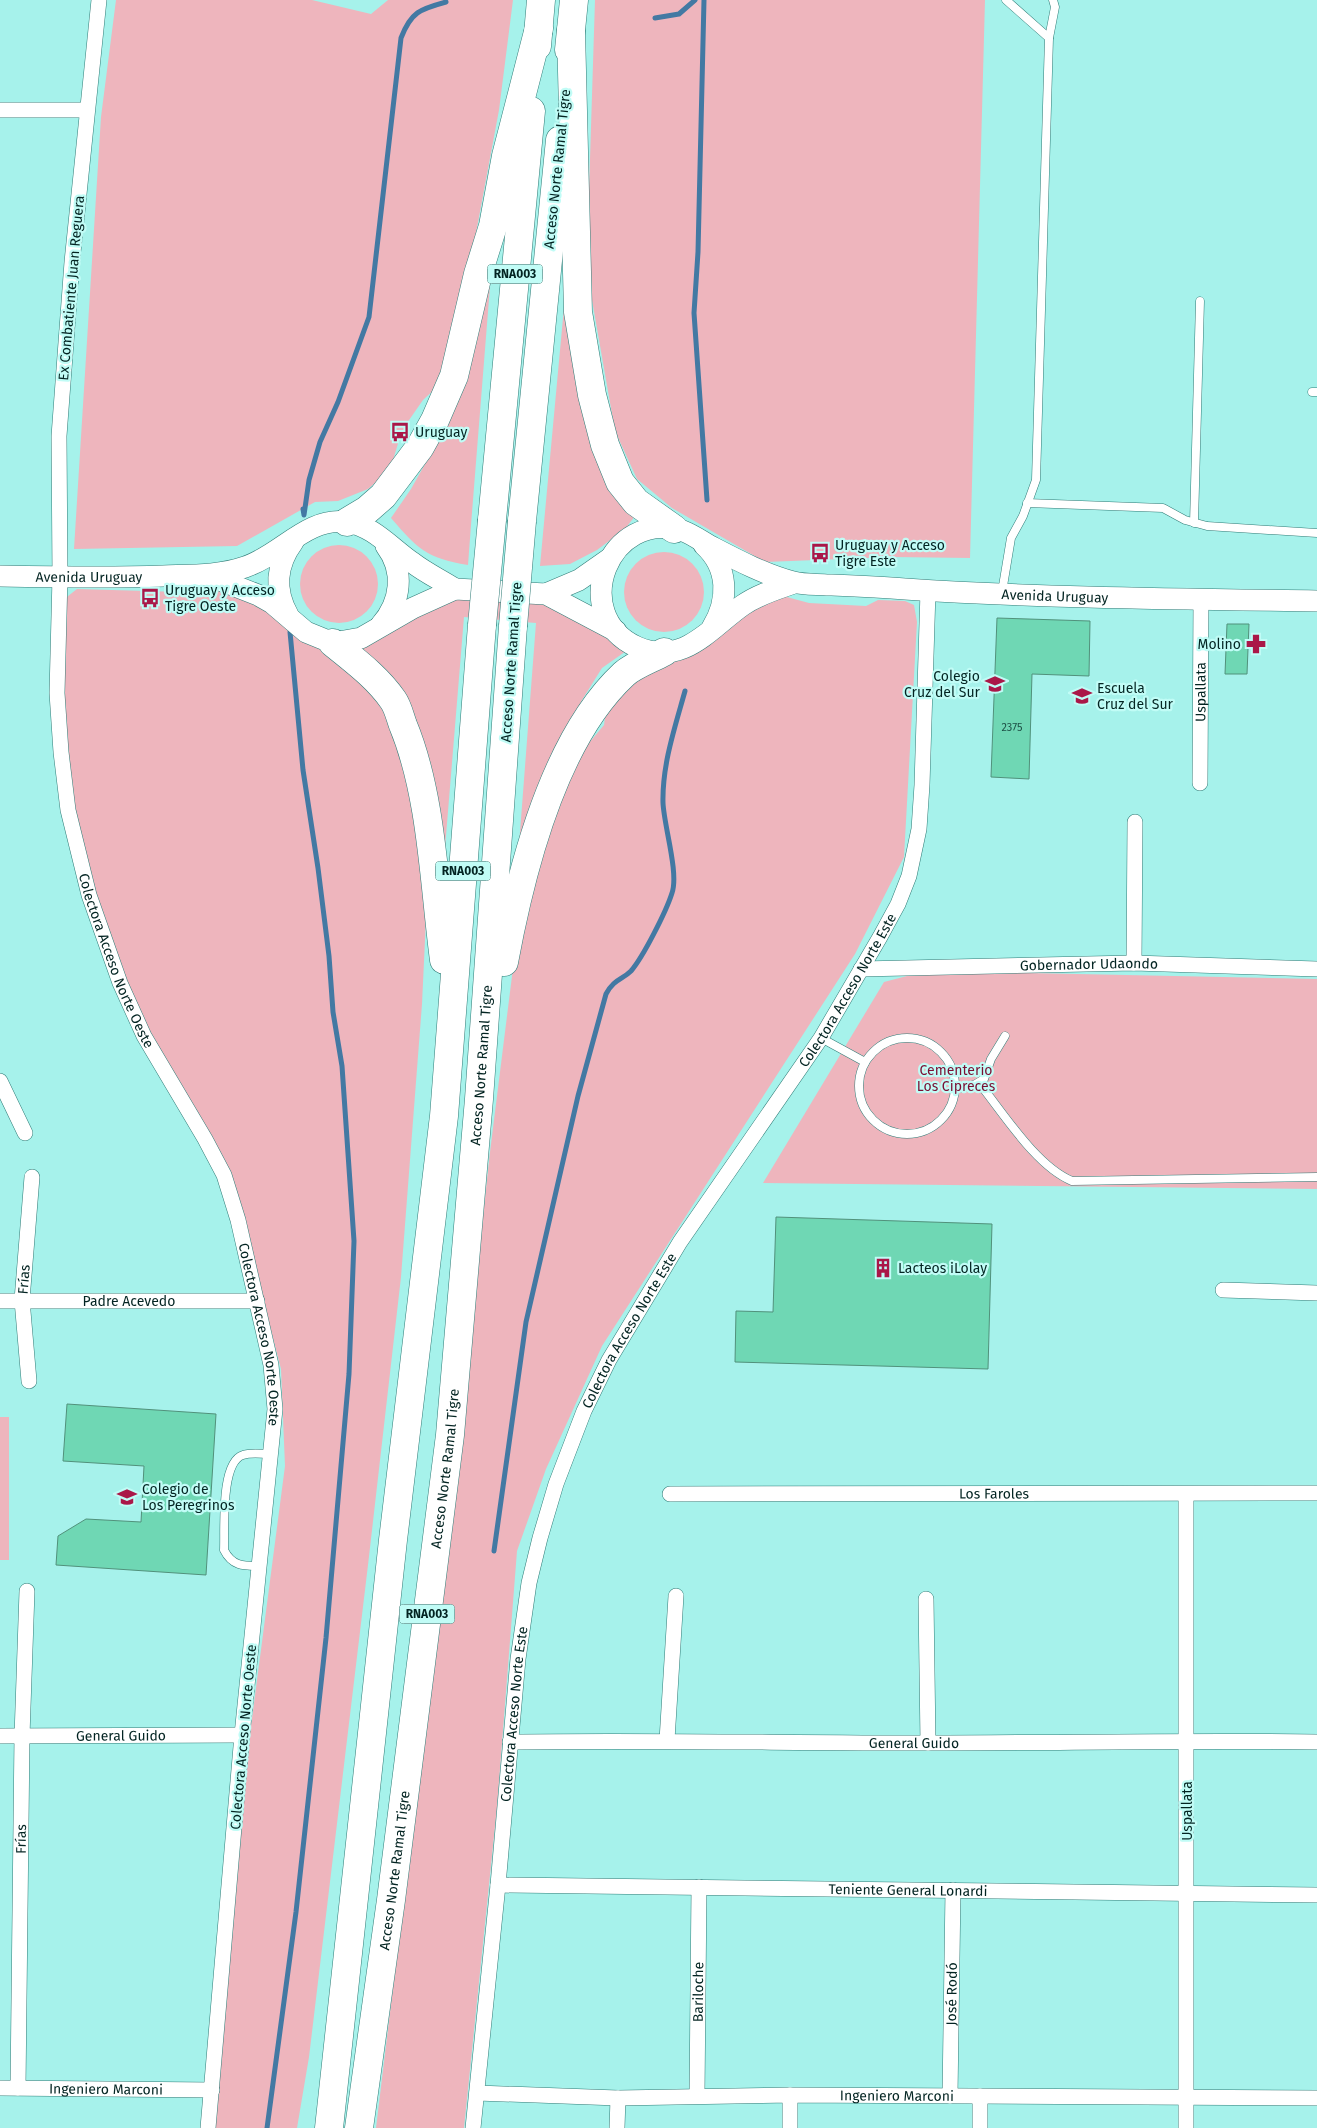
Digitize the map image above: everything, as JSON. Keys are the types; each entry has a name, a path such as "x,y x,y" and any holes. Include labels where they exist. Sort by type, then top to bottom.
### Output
{"highway":[{"name":"RNA003","path":"329,2128 392,1550 444,1116 482,625 541,0"},
{"name":"Acceso Norte Ramal Tigre","path":"359,2128 391,1900 450,1434 478,1099 522,521 574,0"},
{"path":"347,522 367,510 383,496 420,447 436,420 454,376 478,274 493,226 506,156 539,28"},
{"path":"571,31 578,312 592,395 605,445 620,482 636,502 674,529"},
{"path":"333,643 376,678 394,702 410,742 420,780 428,828 446,980 444,1116"},
{"path":"478,1099 512,918 530,849 564,759 590,712 610,688 626,672 664,652"}],"main road":[{"name":"Avenida Uruguay","path":"0,576 207,575 245,568 293,541 305,531 332,521 347,522 365,528 414,564 455,589"},
{"name":"Avenida Uruguay","path":"794,583 765,593 745,604 691,646 678,651 664,652 637,647 626,640 608,620 601,596 604,571 609,559 621,544 636,534 649,530 674,529 743,563 794,583 1002,594 1317,601"},
{"name":"Avenida Uruguay","path":"370,633 380,626 391,611 398,594 399,582 394,558 380,538"},
{"name":"Avenida Uruguay","path":"293,541 280,564 278,590 282,603 296,625"},
{"name":"Avenida Uruguay","path":"700,541 710,550 718,562 724,582 724,603 712,628"},
{"name":"Avenida Uruguay","path":"546,594 579,580 609,559"},
{"name":"Avenida Uruguay","path":"207,575 258,595 272,603 296,625 316,638 333,643 350,641 370,633 413,608 455,589 546,594 616,631"}],"street":[{"name":"Ex Combatiente Juan Reguera","path":"60,577 59,436 72,262 99,0"},
{"path":"0,110 87,110"},
{"name":"Colectora Acceso Norte Oeste","path":"60,577 57,693 61,752 68,810 89,895 120,984 144,1036 224,1174 238,1220 271,1365 275,1409 242,1735 208,2128"},
{"name":"Colectora Acceso Norte Este","path":"473,2128 498,1885 518,1659 529,1583 556,1484 584,1411 609,1360 680,1242 821,1038 898,904 909,876 916,847 922,785 928,591"},
{"name":"Uspallata","path":"1200,784 1201,599"},
{"path":"1134,964 1135,822"},
{"name":"Gobernador Udaondo","path":"861,969 1134,964 1317,969"},
{"path":"0,1081 26,1133"},
{"name":"Frías","path":"28,1380 22,1300 32,1177"},
{"path":"1223,1290 1317,1293"},
{"name":"Padre Acevedo","path":"0,1301 257,1301"},
{"name":"Los Faroles","path":"670,1494 1317,1493"},
{"name":"Uspallata","path":"1186,1494 1186,2128"},
{"name":"Frías","path":"18,2088 22,1736 27,1591"},
{"path":"667,1740 676,1596"},
{"path":"926,1599 928,1743"},
{"name":"General Guido","path":"0,1736 242,1735"},
{"name":"General Guido","path":"510,1742 667,1740 928,1743 1187,1740 1317,1742"},
{"name":"Teniente General Lonardi","path":"498,1885 1317,1895"},
{"name":"Bariloche","path":"697,2096 699,1887"},
{"name":"José Rodó","path":"950,2096 953,1890"},
{"name":"Ingeniero Marconi","path":"0,2088 212,2090"},
{"name":"Ingeniero Marconi","path":"477,2093 618,2098 790,2095 1317,2098"},
{"path":"790,2095 790,2128"},
{"path":"980,2096 980,2128"},
{"path":"617,2128 618,2098"}],"lane":[{"path":"1006,0 1049,38"},
{"path":"1002,594 1011,538 1036,480 1049,38 1055,7 1053,0"},
{"path":"1194,523 1200,301"},
{"path":"1027,503 1163,508 1194,523 1207,526 1317,533"},
{"path":"955,1089 979,1083 984,1079 991,1059 1005,1036"},
{"path":"821,1038 865,1062"},
{"path":"904,1038 920,1040 935,1047 946,1059 953,1073 955,1089 951,1106 941,1120 927,1130 910,1134 893,1132 878,1124 866,1112 860,1096 859,1078 865,1062 875,1050 889,1042 904,1038"},
{"path":"979,1083 1034,1153 1060,1176 1072,1181 1317,1177"},
{"path":"259,1566 240,1566 228,1557 224,1550 226,1482 237,1458 244,1454 270,1454"}],"green space":[{"path":"116,0 312,0 371,14 388,0 513,0 499,110 476,233 454,330 437,387 423,400 407,423 400,437 390,470 368,489 338,501 315,502 237,546 74,549 101,117"},
{"path":"595,0 985,0 970,558 893,557 765,562 672,508 637,479 615,431 592,300 588,222"},
{"path":"572,221 579,339 635,516 625,529 597,550 570,564 540,566"},
{"path":"491,274 468,565 432,555 416,545 391,518 411,489 429,457"},
{"path":"331,545 347,545 361,551 372,562 378,576 378,592 372,606 361,617 347,623 331,623 317,617 306,606 300,592 300,576 306,562 317,551"},
{"path":"664,552 679,555 692,564 701,577 704,592 701,607 692,620 679,629 664,632 649,629 636,620 627,607 624,592 627,577 636,564 649,555"},
{"path":"209,586 231,589 331,648 381,690 402,747 427,897 422,1004 401,1277 309,2057 297,2128 215,2128 250,1734 285,1466 281,1369 229,1170 145,1028 100,914 73,808 64,753 63,600 77,589 181,592"},
{"path":"462,596 531,597 629,649 602,668 582,700 545,775 519,845 536,623 464,617 443,872 433,797 352,648"},
{"path":"783,596 809,603 866,606 878,600 905,601 914,605 917,622 904,857 855,954 602,1346 546,1469 517,1551 497,1807 464,2128 376,2128 453,1492 490,1152 517,936 562,775 604,725 607,702 615,688 724,624"},
{"name":"Cementerio Los Cipreces","path":"926,971 1317,979 1317,1189 763,1183 884,982"},
{"path":"0,1417 9,1417 9,1560 0,1560"}],"building":[{"path":"997,618 1090,621 1089,676 1032,674 1029,779 991,777"},
{"path":"1227,624 1249,624 1247,674 1225,674"},
{"name":"Lacteos iLolay","path":"776,1217 992,1224 988,1369 735,1362 736,1311 773,1312"},
{"path":"67,1404 216,1414 206,1575 56,1565 58,1536 86,1519 141,1522 144,1466 63,1461"}],"waterway":[{"path":"655,18 679,14 695,0"},
{"path":"704,0 698,252 694,313 707,500"},
{"path":"303,509 304,515 309,480 320,442 338,402 369,317 401,38 413,17 429,7 446,2"},
{"path":"267,2128 296,1912 326,1638 349,1374 354,1241 342,1066 333,1012 329,956 318,868 303,770 290,632"},
{"path":"494,1551 526,1322 578,1096 606,994 612,985 631,971 642,956 665,911 674,884 664,813 663,789 670,746 685,691"}],"place":[{"name":"Uruguay","path":"400,432"},
{"name":"Uruguay y Acceso Tigre Este","path":"820,553"},
{"name":"Uruguay y Acceso Tigre Oeste","path":"150,598"},
{"name":"Molino","path":"1256,644"},
{"name":"Colegio Cruz del Sur","path":"995,684"},
{"name":"Escuela Cruz del Sur","path":"1082,696"},
{"name":"Lacteos iLolay","path":"883,1268"},
{"name":"Colegio de Los Peregrinos","path":"127,1497"}]}
